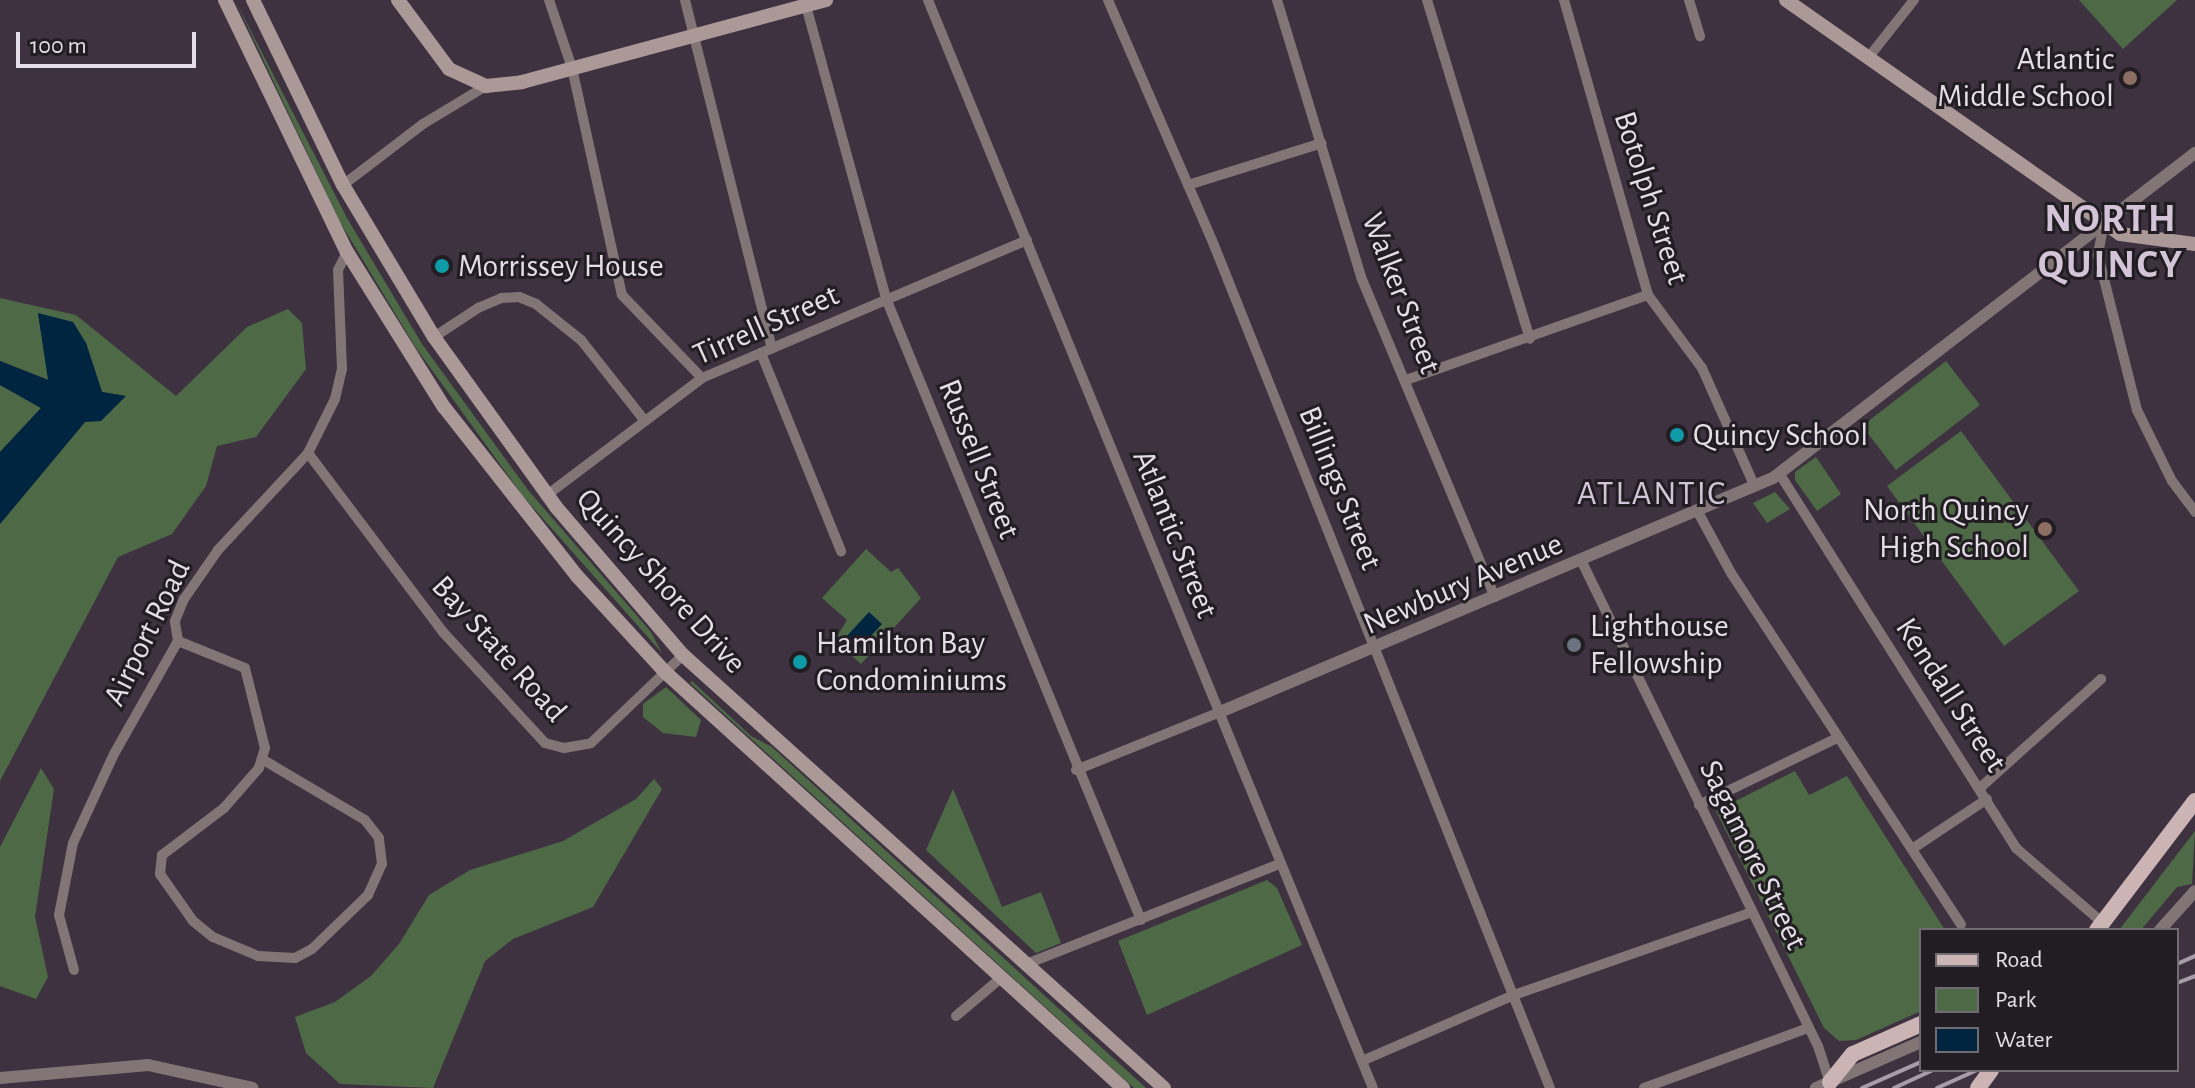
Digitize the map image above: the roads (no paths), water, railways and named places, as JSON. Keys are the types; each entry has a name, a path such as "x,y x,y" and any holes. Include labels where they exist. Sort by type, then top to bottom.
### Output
{"main road":[{"name":"Quincy Shore Drive","path":"225,0 347,252 444,407 577,576 665,672 1123,1088"},
{"name":"Quincy Shore Drive","path":"253,0 343,185 434,337 547,495 683,655 1029,963 1164,1088"},
{"path":"398,0 449,69 486,86 572,68 805,2 826,0"},
{"path":"1786,0 1802,5 1868,58 2120,234 2195,244"},
{"path":"2098,928 2195,801"},
{"path":"1823,1085 1853,1054 1919,1025"}],"street":[{"path":"549,0 572,68 622,295 702,378"},
{"path":"685,0 697,35 695,54 766,351 841,551"},
{"name":"Atlantic Street","path":"928,0 1373,1088"},
{"name":"Billings Street","path":"1108,0 1188,185 1550,1088"},
{"name":"Walker Street","path":"1277,0 1361,277 1495,597"},
{"path":"1427,0 1530,339"},
{"name":"Botolph Street","path":"1564,0 1648,295 1702,368 1755,487"},
{"path":"1689,0 1700,36"},
{"path":"1868,58 1914,0"},
{"name":"Russell Street","path":"805,2 887,301 1076,770 1141,920"},
{"path":"343,185 423,124 486,86"},
{"path":"1188,185 1322,143"},
{"name":"Newbury Avenue","path":"1076,770 1699,514 1755,487 1779,473 2195,153"},
{"path":"2104,222 2098,255 2137,410 2172,481 2195,512"},
{"name":"Tirrell Street","path":"547,495 702,378 1027,240"},
{"name":"Airport Road","path":"74,970 59,915 69,854 114,754 178,641 175,621 198,578 308,453 339,391 338,270 347,252"},
{"path":"1406,380 1530,339 1648,295"},
{"path":"434,337 478,308 501,298 519,297 565,324 645,421"},
{"name":"Bay State Road","path":"308,453 442,631 545,743 564,748 591,743 683,655"},
{"name":"Kendall Street","path":"1779,473 2026,860 2098,928"},
{"path":"1699,514 1731,573 1961,924"},
{"name":"Sagamore Street","path":"1582,562 1808,1028 1823,1085"},
{"path":"178,641 192,651 245,668 265,748 262,759 224,808 162,855 160,874 193,921 213,937 258,956 295,958 312,949 368,895 382,864 379,838 365,820 262,759"},
{"path":"1980,788 2101,679"},
{"path":"1699,805 1837,738"},
{"path":"1912,849 1987,799"},
{"path":"1029,963 1281,863"},
{"path":"2162,928 2195,891"},
{"path":"1362,1061 1514,995 1752,912"},
{"path":"956,1016 1001,978"},
{"path":"1644,1088 1808,1028"},
{"path":"1823,1085 1919,1043"},
{"path":"0,1078 148,1065 253,1088"}],"water":[{"path":"38,313 73,322 86,343 102,392 126,396 101,421 85,422 0,524 0,452 41,408 0,385 0,361 48,380"},
{"path":"869,612 882,624 859,649 846,637"}],"railway":[{"path":"2179,963 2195,956"},
{"path":"2179,982 2195,976"},
{"path":"1862,1088 1919,1063"},
{"path":"1894,1088 1929,1072"},
{"path":"1937,1088 1973,1072"}],"place":[{"name":"Atlantic Middle School","path":"2130,78"},
{"name":"Morrissey House","path":"442,266"},
{"name":"Quincy School","path":"1677,435"},
{"name":"North Quincy High School","path":"2045,529"},
{"name":"Lighthouse Fellowship","path":"1574,645"},
{"name":"Hamilton Bay Condominiums","path":"800,662"}],"district":[{"name":"NORTH QUINCY","path":"2111,242"},
{"name":"ATLANTIC","path":"1652,495"}]}
